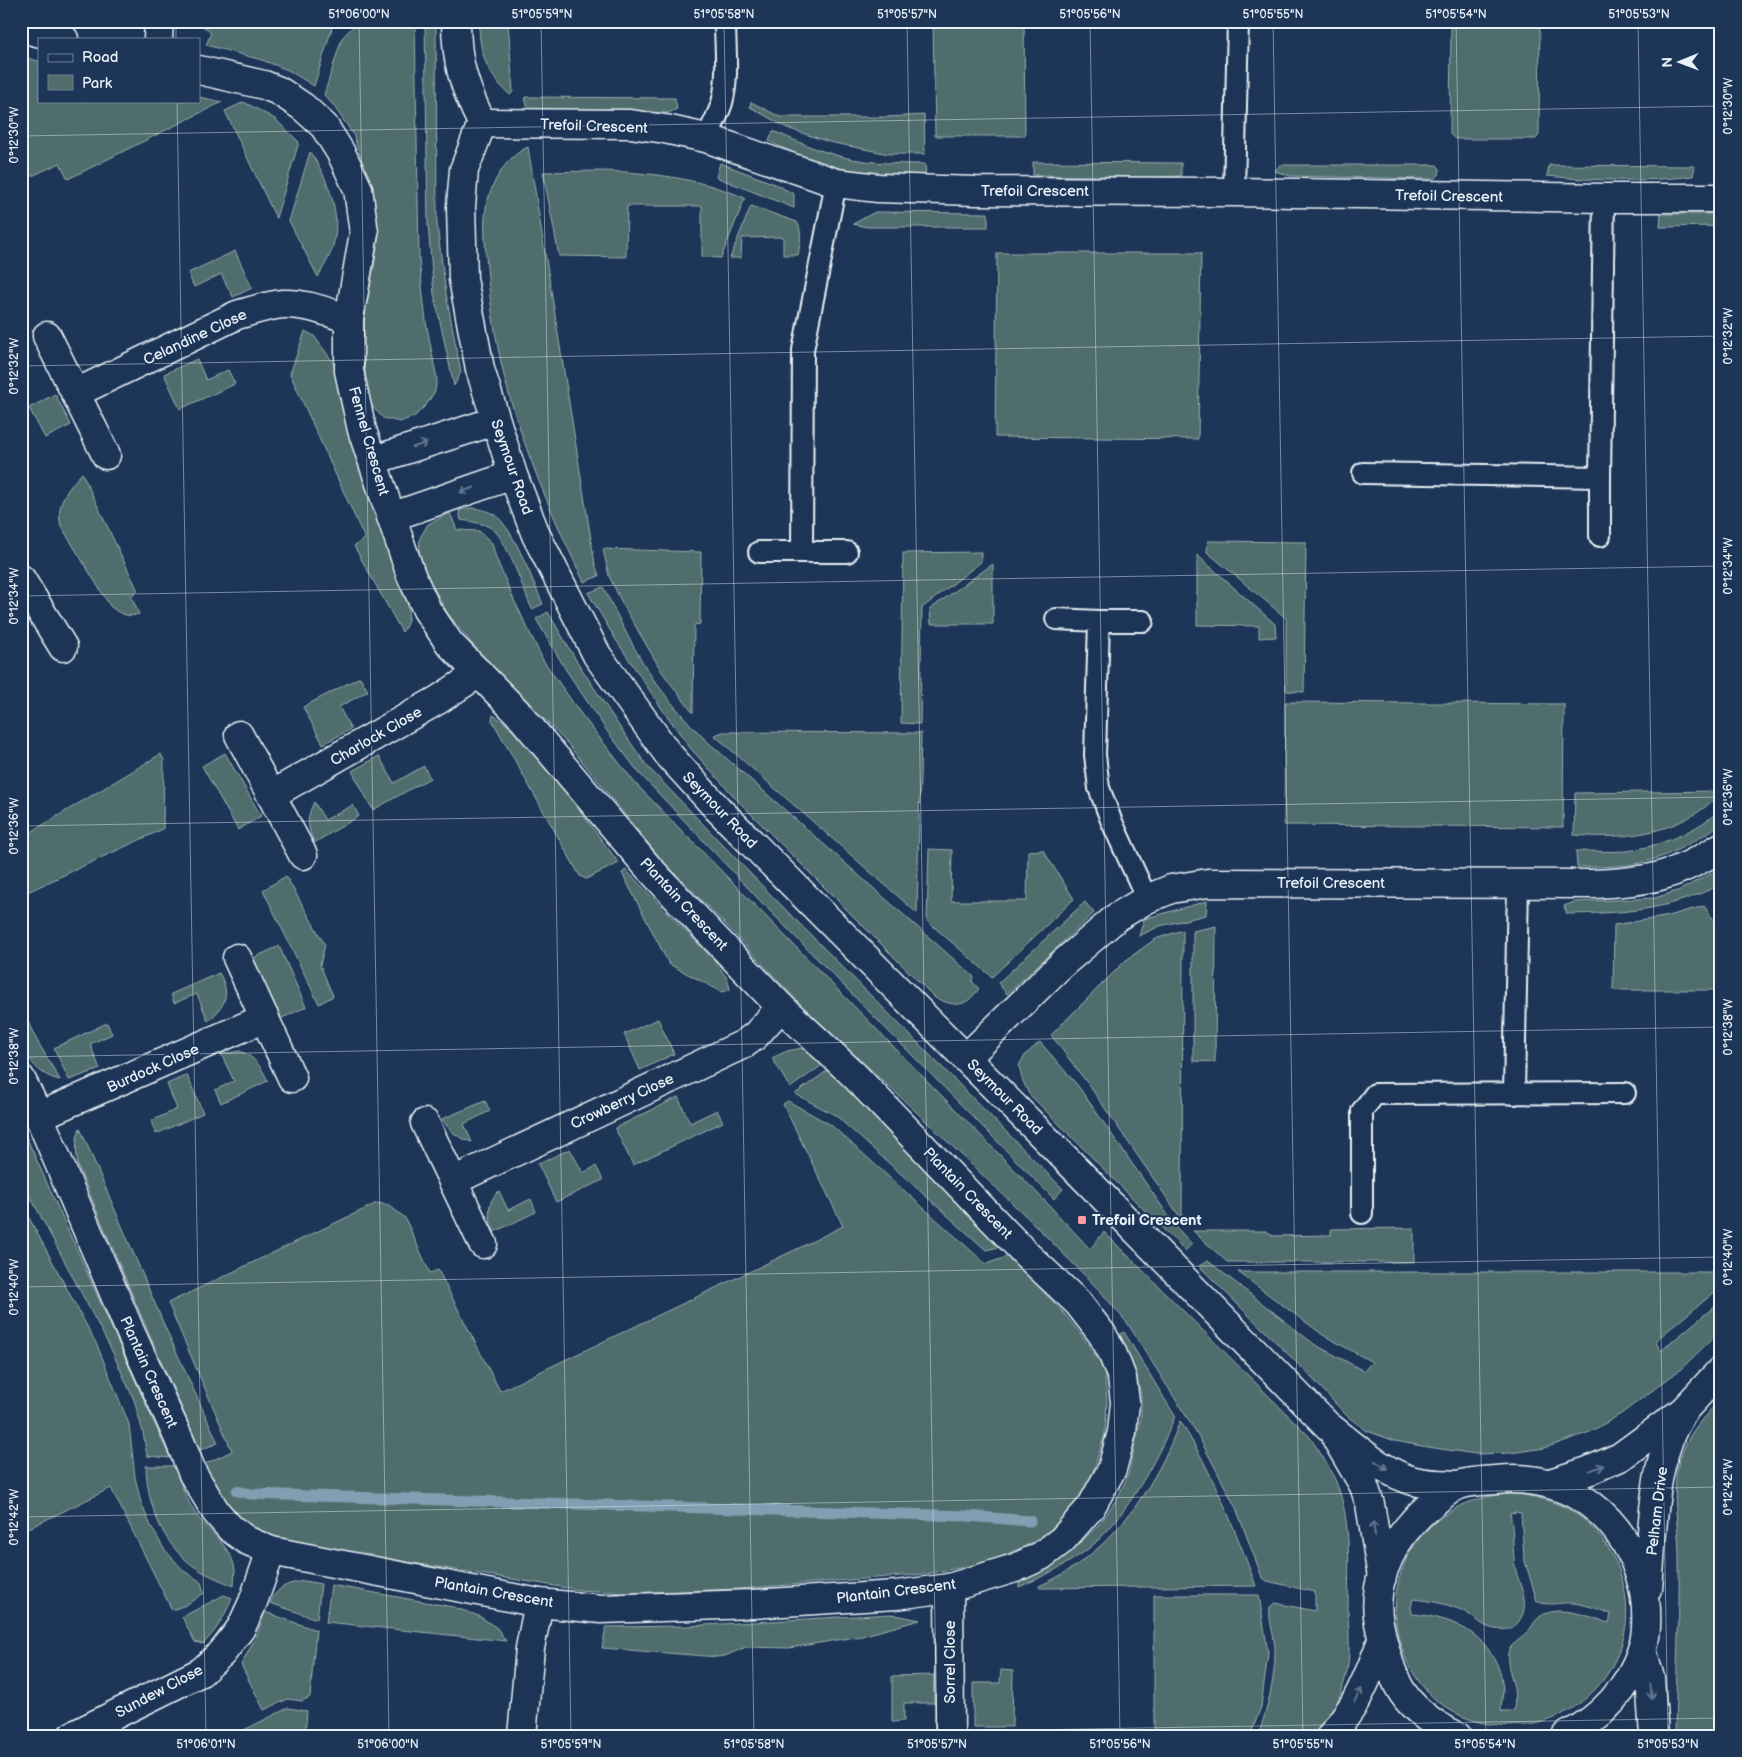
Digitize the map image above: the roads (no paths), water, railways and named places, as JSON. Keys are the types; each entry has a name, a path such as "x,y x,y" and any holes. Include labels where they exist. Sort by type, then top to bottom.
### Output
{"street":[{"path":"158,38 159,21"},
{"path":"456,21 459,66 469,98 482,123"},
{"path":"21,28 60,38"},
{"name":"Fennel Crescent","path":"200,70 264,85 279,91 303,107 324,126 341,153 358,189 364,234 349,319 349,371 362,430 374,460 391,517"},
{"name":"Trefoil Crescent","path":"482,123 630,124 665,129 706,138 836,183 878,188 976,191 1721,198"},
{"name":"Seymour Road","path":"482,123 464,170 460,238 463,279 480,369 495,421 536,535 597,655 668,754 717,808 1328,1426 1369,1457 1405,1478 1420,1482 1458,1485 1508,1478 1550,1482"},
{"name":"Celandine Close","path":"76,394 237,315 262,307 283,304 306,306 349,319"},
{"path":"47,336 106,455"},
{"path":"374,460 495,421"},
{"path":"391,517 513,474"},
{"name":"Plantain Crescent","path":"21,1079 39,1116 193,1474 216,1512 230,1528 246,1540 271,1551 539,1603 601,1609 753,1604 886,1595 949,1588 1015,1568 1041,1556 1062,1540 1092,1507 1112,1469 1122,1432 1125,1402 1122,1378 1112,1352 1102,1334 1078,1304 1028,1256 854,1075 781,1006 647,866 518,713 450,644 428,610 411,575 391,517"},
{"path":"23,587 63,647"},
{"name":"Charlock Close","path":"271,795 438,700 479,673"},
{"path":"240,735 303,855"},
{"name":"Trefoil Crescent","path":"966,1058 1090,939 1117,917 1147,899 1172,889 1208,883 1632,882 1663,876 1699,862 1721,847"},
{"path":"237,958 292,1078"},
{"name":"Crowberry Close","path":"453,1181 744,1044 756,1035 781,1006"},
{"name":"Burdock Close","path":"39,1116 266,1018"},
{"path":"425,1123 483,1244"},
{"name":"Pelham Drive","path":"1550,1482 1588,1471 1620,1457 1683,1411 1721,1370"},
{"name":"Pelham Drive","path":"1646,1616 1657,1494 1669,1439 1683,1411"},
{"name":"Seymour Road","path":"1328,1426 1364,1486 1370,1504 1382,1577"},
{"path":"1550,1482 1584,1499 1614,1525 1625,1541 1638,1568 1646,1616 1642,1649 1632,1674 1617,1696 1602,1713 1579,1730 1566,1736"},
{"path":"1457,1736 1425,1716 1408,1699 1398,1685 1382,1640 1377,1613 1382,1577 1390,1555 1404,1532 1417,1516 1458,1485"},
{"name":"Sundew Close","path":"72,1736 200,1672 222,1653 241,1628 253,1602 271,1551"},
{"name":"Sorrel Close","path":"949,1588 950,1736"},
{"path":"522,1736 530,1648 539,1603"},
{"path":"1331,1736 1353,1706 1370,1674 1382,1640"},
{"path":"1642,1649 1650,1678 1654,1736"}],"lane":[{"path":"706,138 722,102 725,86 725,21"},
{"path":"1234,192 1238,21"},
{"path":"802,552 803,350 836,183"},
{"path":"1600,536 1604,198"},
{"path":"1363,473 1600,477"},
{"path":"759,552 847,552"},
{"path":"1056,619 1143,621"},
{"path":"1099,620 1096,755 1099,788 1111,820 1147,899"},
{"path":"1514,1094 1518,883"},
{"path":"1362,1213 1362,1111 1375,1094 1625,1093"}],"waterway":[{"path":"237,1491 250,1494 967,1516 1030,1521"}],"place":[{"name":"Trefoil Crescent","path":"1082,1220"}]}
